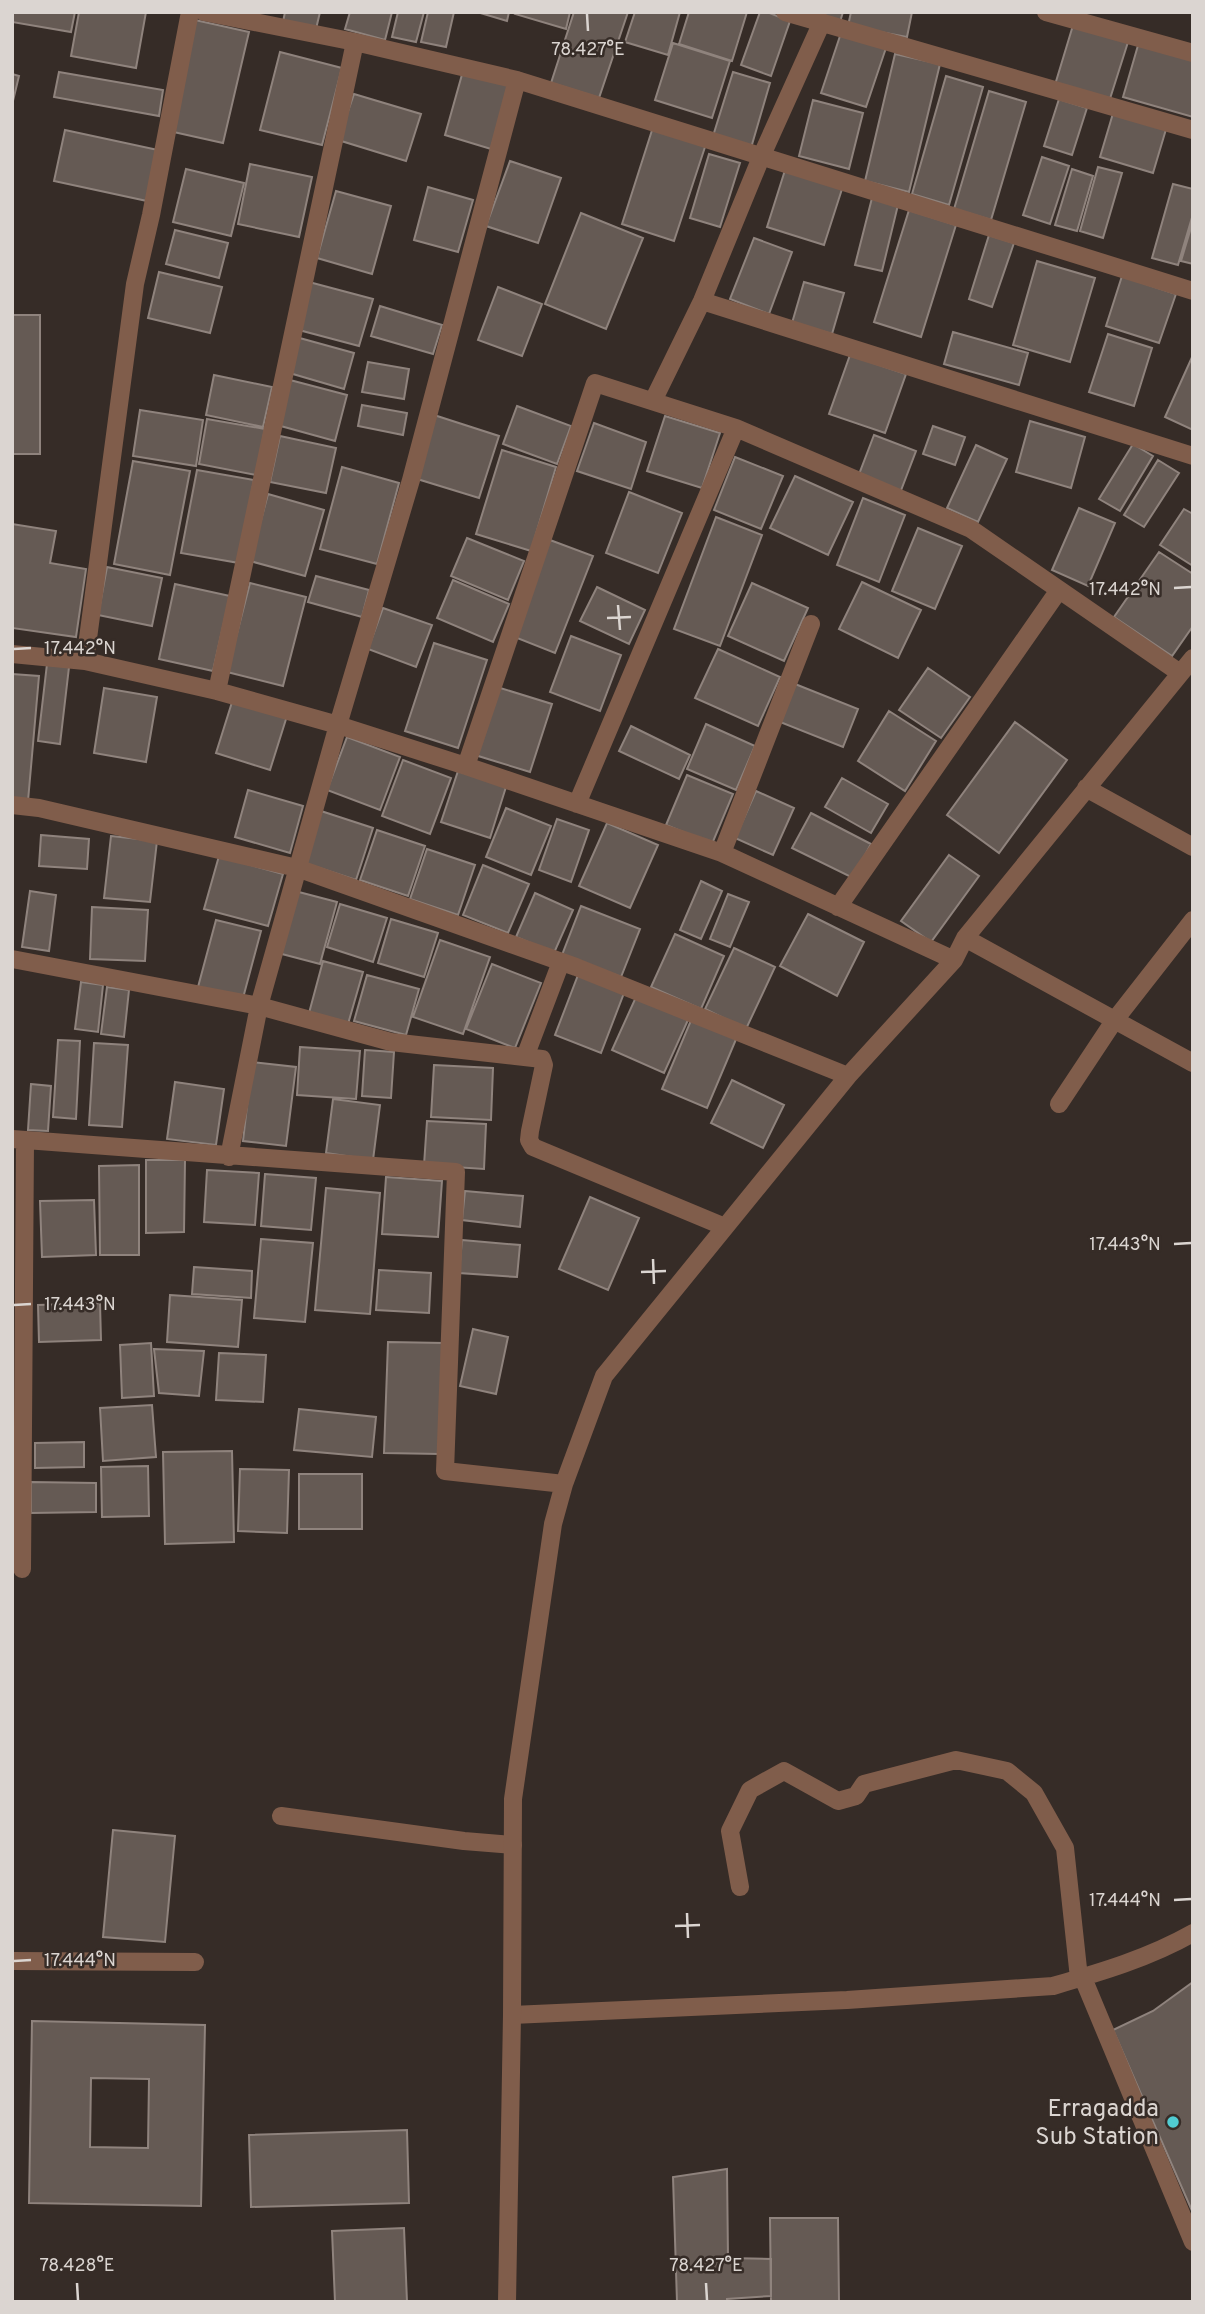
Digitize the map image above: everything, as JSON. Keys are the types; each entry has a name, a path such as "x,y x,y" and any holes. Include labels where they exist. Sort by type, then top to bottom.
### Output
{"street":[{"path":"85,660 135,284 190,12"},
{"path":"204,12 355,42 517,80 1193,290"},
{"path":"785,12 1193,130"},
{"path":"1045,12 1193,53"},
{"path":"653,401 702,301 762,155 822,23"},
{"path":"217,691 355,42"},
{"path":"229,1157 259,1006 338,725 411,480 517,80"},
{"path":"702,301 1193,456"},
{"path":"466,766 595,383 736,428 971,530 1180,673"},
{"path":"577,804 736,428"},
{"path":"838,907 1059,590"},
{"path":"722,853 811,624"},
{"path":"12,654 85,660 217,691 338,725 466,766 722,853 954,960"},
{"path":"507,2302 515,1785 553,1524 564,1484 604,1376 848,1076 954,960 965,938 1193,658"},
{"path":"1086,788 1193,847"},
{"path":"12,805 39,808 297,868 561,962 848,1076"},
{"path":"1059,1104 1114,1021 1193,920"},
{"path":"965,938 1193,1063"},
{"path":"12,959 259,1006 391,1042 538,1058 544,1062 530,1131 529,1140 533,1147 725,1227"},
{"path":"525,1056 561,962"},
{"path":"22,1569 18,1140 456,1172 445,1471 564,1484"},
{"path":"740,1887 730,1831 750,1790 784,1771 838,1801 856,1796 864,1784 956,1760 1007,1771 1034,1793 1065,1848 1081,1978 1193,2242"},
{"path":"281,1816 464,1841 513,1845"},
{"path":"512,2015 847,2000 1053,1986 1164,1949 1193,1933"},
{"path":"12,1961 195,1962"}],"building":[{"path":"12,12 75,12 71,32 12,22"},
{"path":"79,12 146,12 136,68 71,56"},
{"path":"285,12 320,12 316,29 283,22"},
{"path":"350,12 392,12 385,40 345,29"},
{"path":"398,12 424,12 416,42 392,37"},
{"path":"428,12 454,12 446,47 421,42"},
{"path":"477,12 509,12 507,21"},
{"path":"570,12 566,29 515,14"},
{"path":"574,12 628,12 599,98 551,83"},
{"path":"635,12 680,12 668,55 625,42"},
{"path":"689,12 747,12 732,61 679,44"},
{"path":"760,12 790,21 771,76 741,65"},
{"path":"808,12 843,12 840,22"},
{"path":"851,12 912,12 907,37 848,26"},
{"path":"195,20 249,32 223,143 169,131"},
{"path":"1074,22 1129,39 1108,105 1054,88"},
{"path":"841,33 886,48 866,107 821,93"},
{"path":"1139,42 1193,57 1193,117 1123,97"},
{"path":"673,43 730,61 712,118 655,100"},
{"path":"280,52 342,68 322,145 260,130"},
{"path":"895,54 940,64 909,192 865,181"},
{"path":"463,71 509,84 491,149 445,135"},
{"path":"59,72 163,90 159,116 54,97"},
{"path":"733,72 770,83 751,148 713,136"},
{"path":"12,74 19,76 12,105"},
{"path":"946,76 983,87 949,205 912,194"},
{"path":"989,91 1026,102 991,220 954,209"},
{"path":"354,94 421,114 406,161 338,140"},
{"path":"1059,99 1087,108 1072,155 1044,146"},
{"path":"813,100 863,113 849,169 799,156"},
{"path":"1114,110 1167,126 1153,173 1100,157"},
{"path":"654,124 707,141 674,241 622,224"},
{"path":"65,130 158,150 147,201 54,181"},
{"path":"709,154 740,163 720,227 690,218"},
{"path":"1042,157 1069,166 1050,224 1023,215"},
{"path":"510,161 561,178 538,243 486,226"},
{"path":"250,164 312,177 299,237 238,224"},
{"path":"786,167 843,186 824,245 767,227"},
{"path":"1098,167 1122,173 1103,238 1080,231"},
{"path":"186,169 244,183 231,236 173,222"},
{"path":"1072,169 1093,176 1077,231 1055,225"},
{"path":"1173,184 1193,189 1193,214 1178,265 1152,258"},
{"path":"428,187 473,200 458,252 414,240"},
{"path":"336,191 391,206 372,274 317,258"},
{"path":"872,198 898,205 882,271 855,265"},
{"path":"909,210 956,225 921,337 874,322"},
{"path":"581,213 643,238 606,329 545,304"},
{"path":"1193,221 1193,264 1181,261"},
{"path":"175,230 228,243 219,278 166,264"},
{"path":"989,235 1014,243 992,307 969,299"},
{"path":"754,238 792,252 769,314 730,299"},
{"path":"1037,261 1095,278 1070,362 1013,345"},
{"path":"159,272 222,287 210,333 148,318"},
{"path":"1122,276 1176,294 1159,343 1106,326"},
{"path":"309,282 373,299 359,346 295,329"},
{"path":"804,282 844,293 832,334 792,323"},
{"path":"498,287 542,304 522,356 478,340"},
{"path":"380,306 442,325 433,354 371,336"},
{"path":"12,315 40,315 40,454 12,454"},
{"path":"953,332 1028,353 1019,385 944,364"},
{"path":"1108,334 1152,348 1134,406 1089,392"},
{"path":"296,337 354,353 344,389 286,372"},
{"path":"850,355 906,374 885,433 829,414"},
{"path":"1193,355 1193,430 1165,417"},
{"path":"368,362 409,369 404,399 362,392"},
{"path":"214,375 272,387 263,427 206,415"},
{"path":"290,380 347,395 335,441 277,425"},
{"path":"362,405 407,413 403,435 358,426"},
{"path":"517,406 571,426 557,464 503,444"},
{"path":"140,410 203,420 196,466 133,456"},
{"path":"434,415 499,436 479,498 414,478"},
{"path":"665,416 720,433 702,488 647,471"},
{"path":"207,419 265,429 256,475 199,464"},
{"path":"1030,421 1085,437 1071,488 1016,472"},
{"path":"594,423 646,442 631,489 577,471"},
{"path":"933,426 965,437 955,465 923,454"},
{"path":"874,435 916,451 900,493 858,477"},
{"path":"280,436 336,448 326,493 270,482"},
{"path":"1133,444 1153,456 1120,511 1099,499"},
{"path":"976,445 1007,459 978,522 947,508"},
{"path":"502,450 556,467 531,551 476,534"},
{"path":"735,457 783,476 761,529 714,510"},
{"path":"1158,460 1179,473 1144,527 1124,515"},
{"path":"133,461 190,471 170,575 114,564"},
{"path":"342,467 399,483 377,564 320,549"},
{"path":"197,470 254,480 239,563 181,553"},
{"path":"795,476 853,502 828,555 770,528"},
{"path":"629,492 682,513 658,573 606,553"},
{"path":"268,494 324,510 305,576 250,561"},
{"path":"863,498 905,515 879,582 837,565"},
{"path":"1079,508 1115,523 1088,586 1052,570"},
{"path":"1184,509 1193,514 1193,566 1160,545"},
{"path":"716,517 762,535 720,646 674,629"},
{"path":"12,524 56,531 50,563 86,569 76,637 12,628"},
{"path":"918,528 962,546 935,609 892,591"},
{"path":"467,538 524,561 508,600 451,576"},
{"path":"550,540 593,556 555,653 512,636"},
{"path":"1159,552 1193,574 1193,626 1172,656 1114,617"},
{"path":"107,567 162,578 152,626 98,615"},
{"path":"316,576 369,590 362,617 308,602"},
{"path":"453,580 509,604 493,642 437,618"},
{"path":"862,582 921,610 898,658 839,629"},
{"path":"250,583 306,597 283,686 227,672"},
{"path":"752,583 808,608 784,661 728,636"},
{"path":"175,584 230,596 213,671 159,659"},
{"path":"597,587 645,610 629,644 580,621"},
{"path":"383,608 432,625 416,667 368,649"},
{"path":"571,636 621,655 600,711 550,692"},
{"path":"434,643 487,660 458,748 405,731"},
{"path":"718,649 780,677 758,726 695,698"},
{"path":"47,664 69,667 60,744 38,741"},
{"path":"928,668 970,697 941,738 899,710"},
{"path":"12,674 39,676 28,801 12,800"},
{"path":"795,684 858,709 843,747 780,722"},
{"path":"497,687 552,704 530,772 475,755"},
{"path":"104,688 157,697 146,762 94,753"},
{"path":"233,699 287,716 270,770 216,753"},
{"path":"889,711 936,741 905,791 858,761"},
{"path":"1015,722 1067,760 999,853 947,815"},
{"path":"706,724 755,746 736,790 687,769"},
{"path":"631,726 690,755 679,779 619,751"},
{"path":"347,737 400,757 380,810 327,790"},
{"path":"403,760 451,778 430,834 382,816"},
{"path":"458,771 506,787 490,838 441,822"},
{"path":"687,775 733,794 712,844 666,825"},
{"path":"842,778 888,804 871,833 825,807"},
{"path":"248,790 303,806 290,853 235,837"},
{"path":"756,791 794,808 773,855 735,838"},
{"path":"506,808 551,826 531,875 486,857"},
{"path":"321,811 373,828 356,880 304,863"},
{"path":"811,813 871,844 853,878 792,848"},
{"path":"557,819 589,830 571,882 539,870"},
{"path":"607,823 658,845 630,908 579,886"},
{"path":"377,830 425,846 408,896 360,880"},
{"path":"41,835 89,839 87,869 39,866"},
{"path":"111,836 157,841 150,902 104,898"},
{"path":"427,849 475,865 458,915 410,899"},
{"path":"949,855 979,876 931,942 901,921"},
{"path":"219,856 283,874 268,926 204,909"},
{"path":"483,865 529,884 508,933 463,915"},
{"path":"701,881 722,891 701,939 680,930"},
{"path":"30,891 56,895 49,951 22,947"},
{"path":"295,891 337,902 320,964 278,953"},
{"path":"535,893 573,910 554,953 516,937"},
{"path":"728,894 749,902 730,947 710,939"},
{"path":"340,904 387,918 373,962 327,947"},
{"path":"581,906 640,929 621,977 562,955"},
{"path":"92,907 148,910 145,961 90,959"},
{"path":"808,914 864,942 837,996 780,966"},
{"path":"391,919 438,933 424,977 378,963"},
{"path":"216,920 261,931 243,998 198,987"},
{"path":"675,934 724,956 701,1009 651,987"},
{"path":"440,940 490,957 463,1034 413,1017"},
{"path":"734,948 775,967 746,1029 705,1009"},
{"path":"323,961 363,972 348,1024 309,1013"},
{"path":"492,964 541,983 515,1048 466,1029"},
{"path":"367,975 419,989 406,1035 354,1021"},
{"path":"578,975 624,993 601,1053 555,1035"},
{"path":"81,982 103,985 98,1032 75,1029"},
{"path":"107,987 129,990 124,1037 101,1034"},
{"path":"636,997 688,1020 664,1073 612,1050"},
{"path":"692,1018 737,1037 707,1108 662,1089"},
{"path":"58,1040 80,1041 76,1119 53,1117"},
{"path":"94,1043 128,1045 122,1127 89,1125"},
{"path":"300,1047 360,1051 356,1099 297,1095"},
{"path":"365,1050 394,1052 391,1098 362,1096"},
{"path":"252,1062 296,1067 286,1146 243,1141"},
{"path":"434,1065 493,1068 491,1120 431,1117"},
{"path":"732,1080 784,1105 763,1148 711,1123"},
{"path":"175,1082 224,1089 216,1145 167,1139"},
{"path":"31,1084 51,1086 48,1131 28,1130"},
{"path":"333,1099 380,1105 373,1160 326,1153"},
{"path":"427,1121 486,1124 484,1169 424,1165"},
{"path":"146,1160 185,1160 184,1232 146,1233"},
{"path":"139,1165 139,1255 100,1255 99,1166"},
{"path":"207,1170 259,1173 255,1225 204,1222"},
{"path":"265,1174 316,1178 311,1230 261,1226"},
{"path":"386,1177 442,1181 438,1237 382,1234"},
{"path":"326,1188 380,1193 370,1314 315,1310"},
{"path":"465,1191 523,1196 520,1227 462,1220"},
{"path":"590,1197 639,1218 608,1290 559,1269"},
{"path":"94,1200 96,1255 42,1257 40,1201"},
{"path":"261,1239 313,1243 305,1322 254,1318"},
{"path":"462,1240 520,1245 517,1277 459,1273"},
{"path":"194,1267 252,1271 251,1298 192,1294"},
{"path":"379,1270 431,1273 429,1313 376,1310"},
{"path":"170,1295 242,1300 238,1347 167,1342"},
{"path":"100,1303 101,1340 39,1342 38,1305"},
{"path":"473,1329 508,1337 496,1394 460,1386"},
{"path":"388,1342 444,1343 440,1454 384,1453"},
{"path":"151,1343 154,1396 122,1398 120,1345"},
{"path":"154,1349 204,1351 199,1396 159,1393"},
{"path":"219,1353 266,1355 263,1402 216,1400"},
{"path":"152,1405 156,1457 103,1461 100,1408"},
{"path":"299,1409 376,1417 372,1457 294,1450"},
{"path":"84,1442 84,1467 35,1468 35,1443"},
{"path":"232,1451 234,1542 165,1544 163,1452"},
{"path":"148,1466 149,1516 102,1517 101,1467"},
{"path":"240,1469 289,1470 287,1533 238,1531"},
{"path":"299,1474 362,1474 362,1529 299,1529"},
{"path":"31,1482 96,1483 96,1512 31,1513"},
{"path":"113,1830 175,1836 165,1942 103,1937"},
{"name":"Erragadda Sub Station","path":"1193,1982 1193,2213 1113,2030 1153,2011"},
{"path":"32,2021 205,2025 201,2206 29,2203","holes":["91,2078 149,2079 148,2148 90,2147"]},
{"path":"407,2130 409,2203 251,2207 249,2135"},
{"path":"727,2169 728,2258 771,2259 771,2296 727,2299 727,2302 677,2302 673,2177"},
{"path":"770,2218 838,2218 839,2302 771,2302"},
{"path":"404,2228 407,2302 335,2302 332,2231"}],"place":[{"name":"Erragadda Sub Station","path":"1173,2122"}]}
